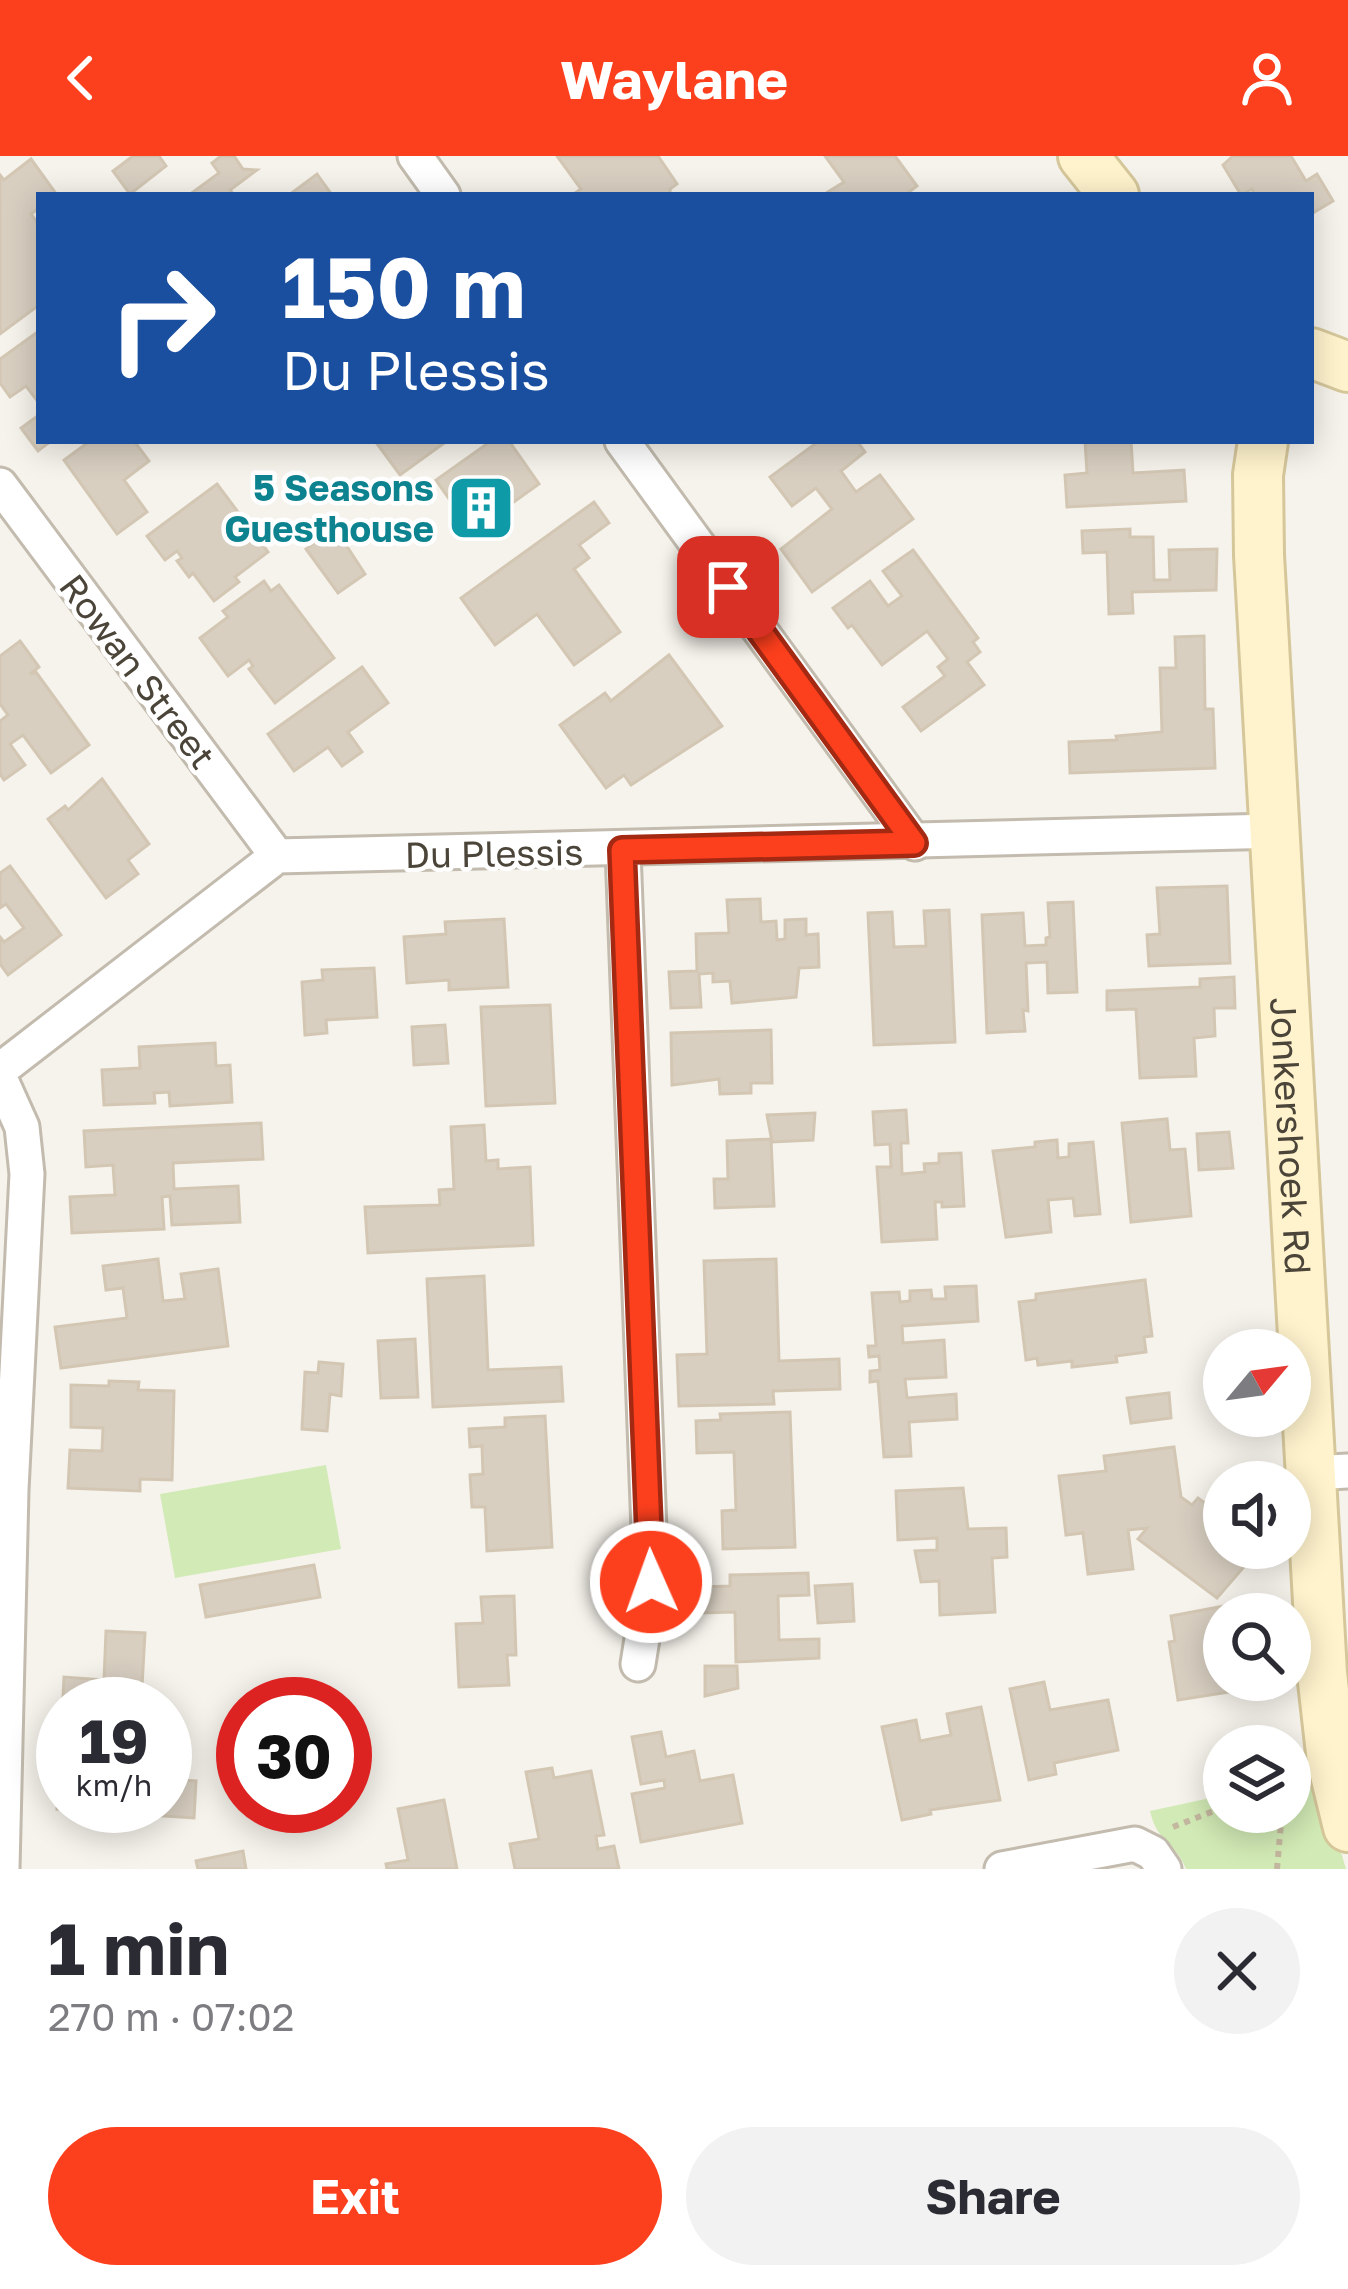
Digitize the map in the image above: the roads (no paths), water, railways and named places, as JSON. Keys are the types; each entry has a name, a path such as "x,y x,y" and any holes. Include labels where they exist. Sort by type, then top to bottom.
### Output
{"street":[{"path":"415,156 441,192"},
{"path":"1083,156 1112,192"},
{"path":"1314,354 1348,367"},
{"path":"624,444 914,843"},
{"name":"Jonkershoek Rd","path":"1263,444 1259,555 1276,831 1330,1472 1326,1718 1348,1827"},
{"name":"Rowan Street","path":"0,485 277,856"},
{"name":"Du Plessis","path":"277,856 1276,831"},
{"path":"622,850 651,1582 638,1664"},
{"path":"2,1869 11,1490 27,1174 22,1127 0,1074 277,856"},
{"path":"1002,1869 1148,1854"}],"place":[{"name":"5 Seasons Guesthouse","path":"481,508"}]}
